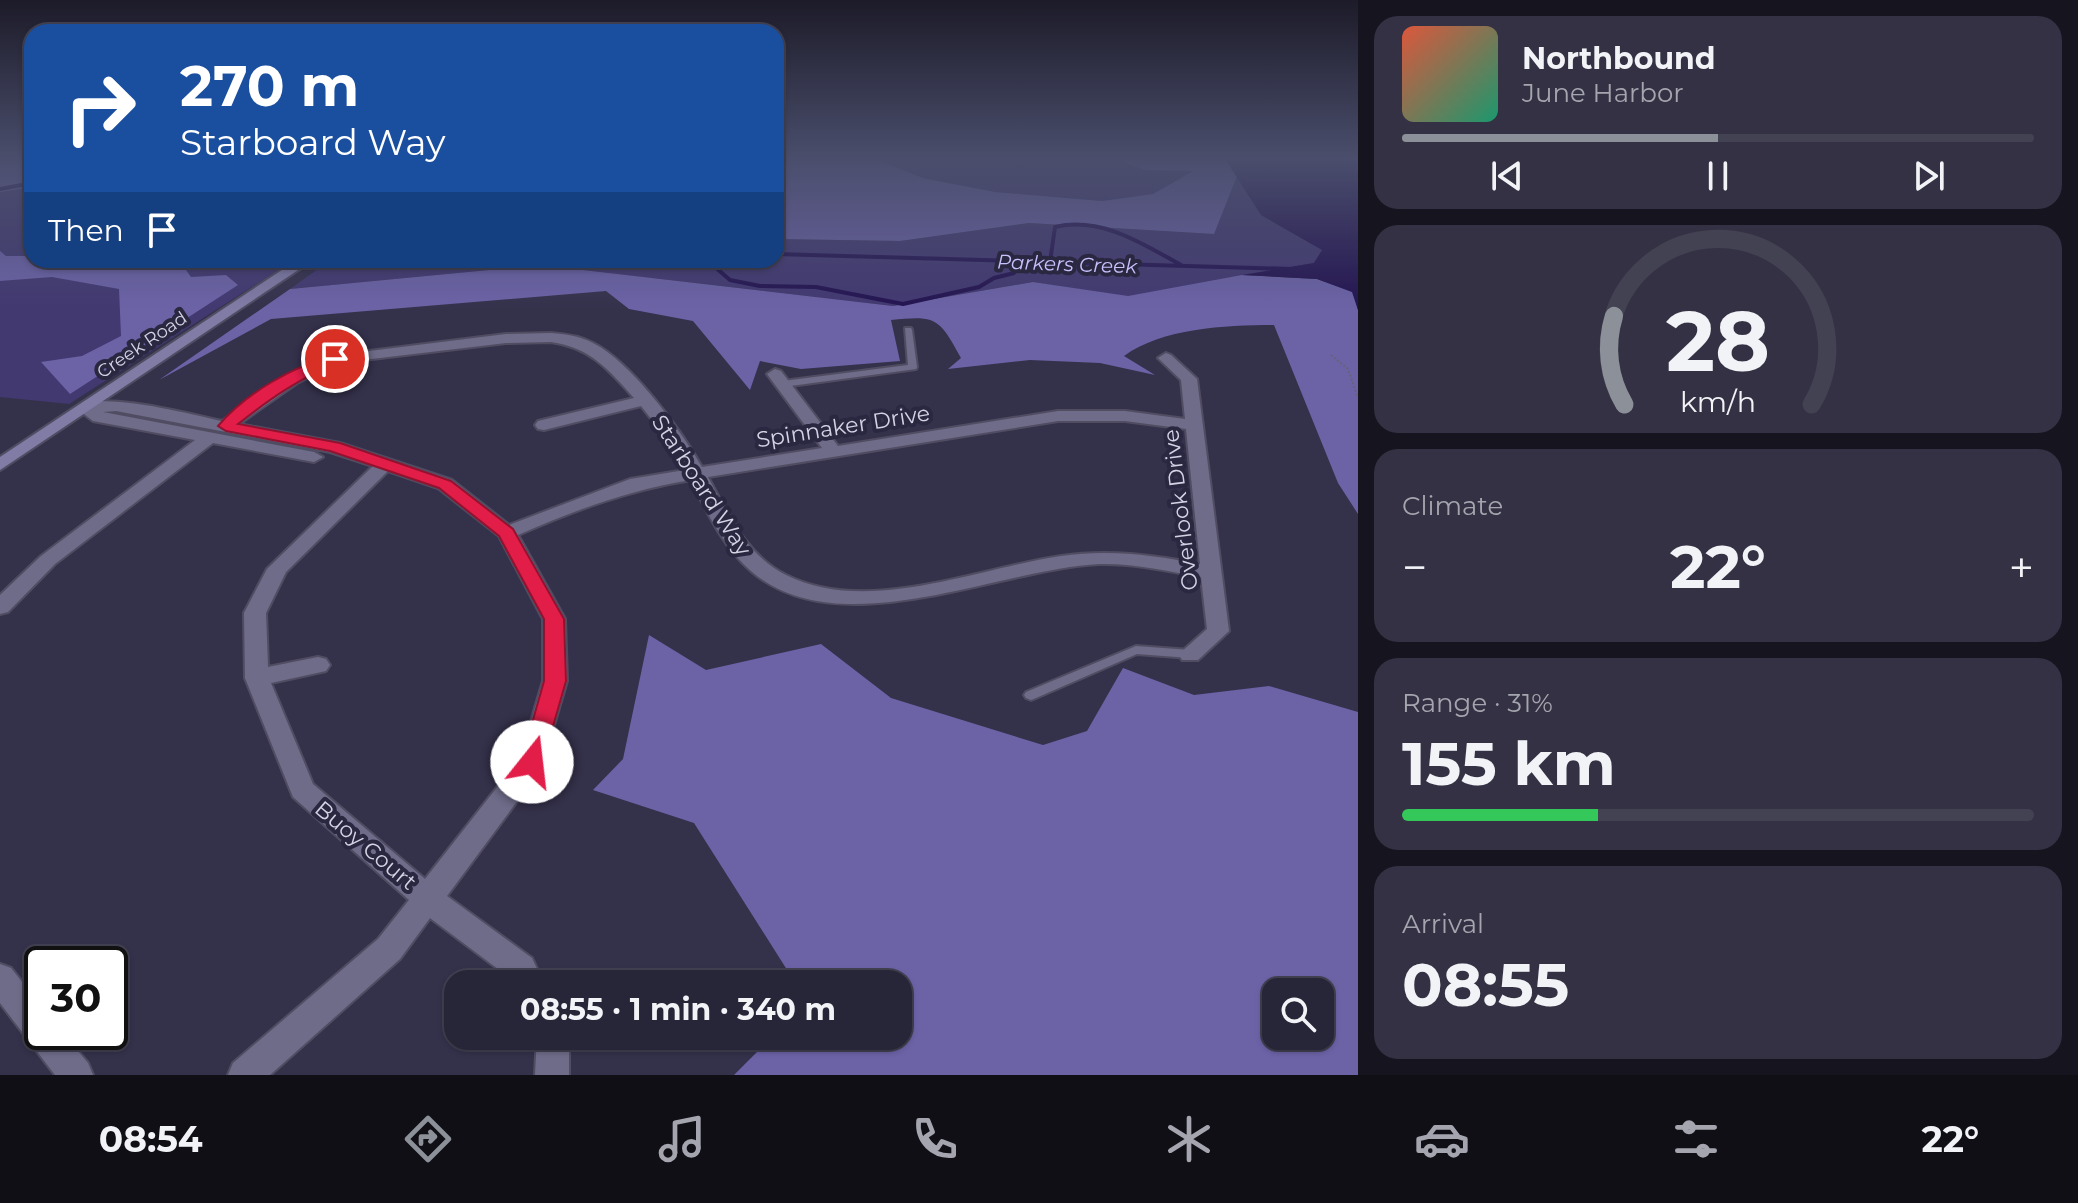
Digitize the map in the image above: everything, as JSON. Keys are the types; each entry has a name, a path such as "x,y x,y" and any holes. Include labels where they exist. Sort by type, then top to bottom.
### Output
{"main road":[{"name":"Creek Road","path":"0,465 294,268"}],"street":[{"name":"Starboard Way","path":"226,426 270,391 303,371 335,359 538,335 581,343 606,358 645,400 681,446 735,543 755,564 776,579 824,594 857,598 906,596 1097,558 1137,560 1213,573"},
{"name":"Overlook Drive","path":"1166,358 1189,379 1218,631 1190,654"},
{"path":"779,379 834,452"},
{"path":"544,425 645,400"},
{"path":"84,408 116,406 334,447 383,466 445,484 507,533 554,619 555,681 532,762 389,949 245,1075"},
{"path":"84,408 99,417 383,466"},
{"name":"Spinnaker Drive","path":"507,533 616,489 834,452 1071,415 1125,416 1194,425"},
{"path":"0,607 48,560 209,438"},
{"name":"Buoy Court","path":"383,466 277,569 255,613 257,678 302,790 379,859 522,970"},
{"path":"257,678 318,665"},
{"path":"0,978 24,1009"},
{"path":"56,1050 76,1075"},
{"path":"552,1075 553,1050"}],"lane":[{"path":"779,379 913,367 908,330"},
{"path":"1031,695 1136,650 1190,654"}],"path":[{"path":"1331,355 1348,369 1358,398"}],"shaded area":[{"path":"0,209 24,209 24,268 282,268 69,404 0,397"},
{"path":"784,209 1224,209 1214,234 1029,223 900,241 784,239"},
{"path":"1223,209 1257,209 1261,215 1323,250 1314,263 1128,297 1033,282 893,306 566,268 784,268 784,239 900,241 1029,223 1213,234"},
{"path":"1257,209 1358,209 1358,310 1352,292 1317,279 1242,275 1314,263 1322,250 1261,215"},
{"path":"0,251 6,256 24,256 24,268 185,268 191,277 226,275 238,285 70,394 41,362 82,356 121,336 119,289 52,277 0,281"},
{"path":"319,268 509,268 290,289"},
{"path":"509,268 566,268 893,306 1033,282 1128,296 1242,275 1317,279 1353,292 1358,310 1358,514 1338,483 1274,325 1216,327 1176,334 1157,339 1124,356 1155,375 1100,363 1030,360 948,369 961,358 941,327 928,319 891,320 900,361 801,369 760,361 750,390 693,321 629,309 606,291 271,319 159,380 290,289"},
{"path":"649,635 706,670 821,644 891,698 1043,745 1087,731 1123,668 1194,695 1269,686 1358,712 1358,1075 734,1075 759,1050 912,1050 912,970 787,970 694,823 593,790 623,759"}],"waterway":[{"path":"1050,262 1055,227 1089,225 1121,234 1181,265"},
{"name":"Parkers Creek","path":"784,254 1021,261"},
{"path":"716,268 730,280 760,286 816,287 903,304 979,287 994,278 1014,273 1021,261"},
{"name":"Parkers Creek","path":"1021,261 1050,262"},
{"name":"Parkers Creek","path":"1050,262 1292,269"}],"route":[{"path":"335,359 303,371 270,391 226,426 334,447 383,466 445,484 507,533 554,619 555,681 532,762"}]}
